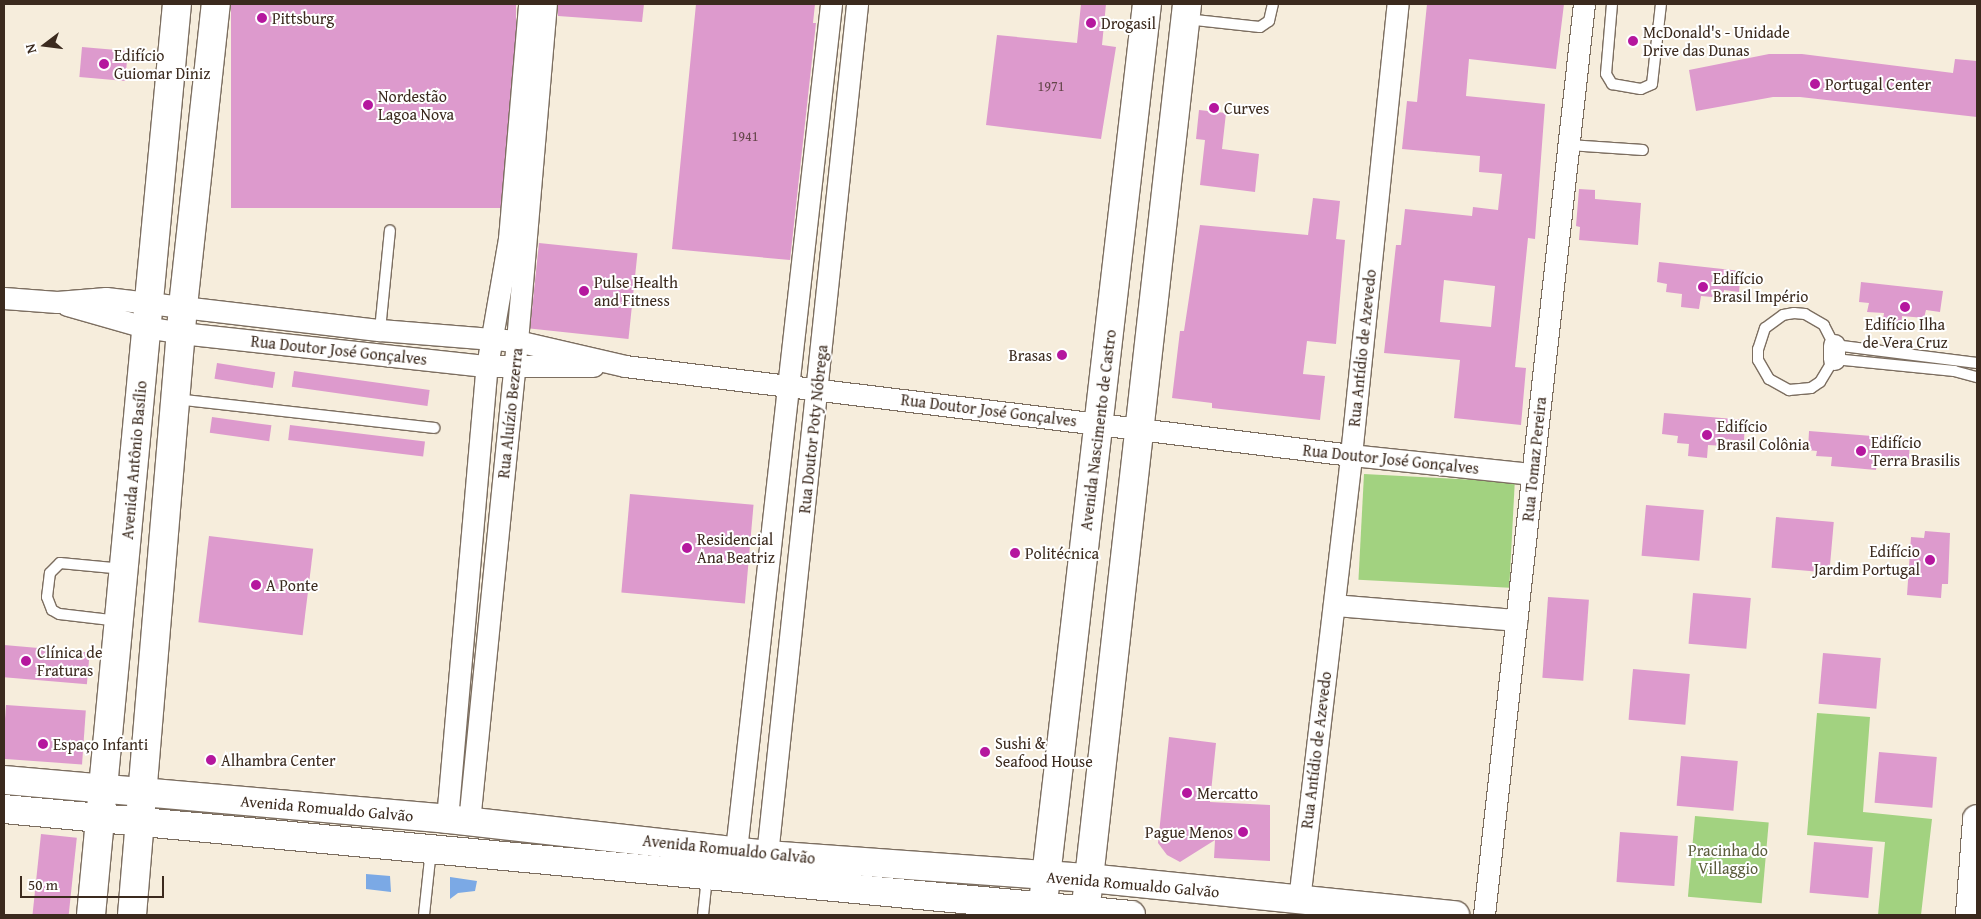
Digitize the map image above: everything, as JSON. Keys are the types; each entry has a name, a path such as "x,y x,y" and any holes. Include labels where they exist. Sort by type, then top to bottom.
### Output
{"main road":[{"name":"Avenida Antônio Basílio","path":"91,915 120,624 177,4"},
{"path":"132,915 182,320 216,4"},
{"name":"Avenida Nascimento de Castro","path":"1042,911 1147,4"},
{"path":"1086,913 1142,428 1174,105 1186,11"},
{"path":"169,102 197,173"},
{"path":"1132,135 1174,105"},
{"path":"120,624 159,594"},
{"name":"Avenida Romualdo Galvão","path":"4,780 143,790 458,820 767,855 1089,878 1455,915"},
{"name":"Avenida Romualdo Galvão","path":"4,809 707,876 1042,911 1131,915"},
{"path":"1970,915 1977,818"}],"street":[{"name":"Rua Aluízio Bezerra","path":"458,820 517,341 521,199 531,83 530,4"},
{"name":"Rua Aluízio Bezerra","path":"531,83 546,4"},
{"name":"Rua Doutor Poty Nóbrega","path":"736,850 831,4"},
{"name":"Rua Doutor Poty Nóbrega","path":"767,855 818,390 828,262 857,4"},
{"name":"Rua Antídio de Azevedo","path":"1299,900 1351,455 1398,4"},
{"name":"Rua Tomaz Pereira","path":"1484,915 1584,4"},
{"path":"829,28 854,33"},
{"name":"Rua Aluízio Bezerra","path":"458,820 487,366 490,338 509,238 521,199"},
{"path":"802,258 828,262"},
{"name":"Rua Doutor José Gonçalves","path":"4,298 57,302 182,320 420,359 514,368 625,366"},
{"name":"Rua Doutor José Gonçalves","path":"182,320 380,330 517,341 625,366 1351,455 1532,474"},
{"path":"420,359 422,334"},
{"path":"1334,604 1516,620"}],"lane":[{"path":"1186,11 1260,27 1269,21 1274,4"},
{"path":"1612,4 1606,74 1612,84 1642,89 1652,84 1661,4"},
{"path":"1568,145 1643,150"},
{"path":"380,330 390,230"},
{"path":"1794,313 1805,314 1824,325 1834,352 1820,382 1805,389 1788,390 1769,379 1760,365 1758,349 1762,333 1773,320 1794,313"},
{"path":"1834,352 1977,363"},
{"path":"1834,352 1954,371 1977,377"},
{"path":"175,399 434,428"},
{"path":"120,624 59,614 52,610 47,596 50,573 60,563 125,569"},
{"path":"424,915 431,849"},
{"path":"703,915 707,876"}],"green space":[{"path":"1364,474 1515,482 1509,588 1358,580"},
{"path":"1817,713 1870,717 1863,812 1932,819 1921,915 1878,915 1885,842 1807,835"},
{"name":"Pracinha do Villaggio","path":"1695,816 1769,822 1762,903 1688,897"}],"water":[{"path":"366,874 390,876 391,892 366,889"},
{"path":"450,877 477,881 475,891 458,893 450,899"}],"building":[{"name":"Nordestão Lagoa Nova","path":"231,4 516,4 516,208 231,208"},
{"path":"558,4 644,4 642,22 558,16"},
{"path":"696,4 815,4 813,23 816,23 790,260 672,249"},
{"path":"1081,4 1106,4 1102,45 1116,47 1101,139 986,125 997,35 1077,43"},
{"path":"1427,4 1564,4 1556,69 1469,59 1466,96 1545,104 1535,239 1528,238 1515,367 1526,368 1521,425 1454,418 1460,360 1384,353 1396,245 1401,245 1405,209 1472,216 1473,207 1498,210 1502,174 1479,172 1480,156 1402,149 1407,101 1417,102","holes":["1444,280 1495,286 1491,327 1440,322"]},
{"name":"Edifício Guiomar Diniz","path":"82,47 128,51 125,81 79,77"},
{"name":"Portugal Center","path":"1769,54 1802,54 1953,73 1955,59 1977,61 1977,117 1800,97 1773,97 1696,111 1689,70"},
{"path":"1199,110 1226,113 1222,149 1259,154 1255,192 1200,185 1205,140 1196,139"},
{"path":"1579,189 1595,190 1595,199 1641,203 1638,245 1579,240 1580,227 1576,226"},
{"path":"1313,198 1340,201 1336,239 1345,240 1336,344 1307,341 1303,374 1325,376 1320,420 1212,408 1212,403 1172,398 1180,331 1184,331 1200,225 1308,235"},
{"name":"Pulse Health and Fitness","path":"539,243 637,253 628,339 530,329"},
{"name":"Edifício Brasil Império","path":"1659,262 1741,271 1739,292 1724,290 1723,298 1701,296 1699,309 1681,307 1682,294 1666,292 1667,284 1657,282"},
{"name":"Edifício Ilha de Vera Cruz","path":"1861,282 1943,291 1940,312 1926,310 1924,318 1902,316 1901,329 1882,327 1884,313 1867,312 1869,303 1859,302"},
{"path":"217,363 275,372 273,388 214,379"},
{"path":"294,371 430,390 427,406 292,387"},
{"name":"Edifício Brasil Colônia","path":"1664,413 1745,420 1744,441 1724,439 1724,446 1708,445 1707,458 1688,456 1689,444 1677,443 1678,436 1662,434"},
{"path":"212,417 271,425 269,441 210,433"},
{"path":"290,425 425,442 423,456 288,440"},
{"name":"Edifício Terra Brasilis","path":"1809,431 1910,439 1909,459 1899,458 1899,462 1877,461 1876,470 1831,466 1832,457 1816,456 1817,451 1808,450"},
{"name":"Residencial Ana Beatriz","path":"630,494 754,505 745,603 621,593"},
{"path":"1646,505 1704,510 1699,561 1642,556"},
{"path":"1776,517 1834,522 1829,573 1772,568"},
{"name":"Edifício Jardim Portugal","path":"1925,531 1950,533 1948,584 1942,584 1941,598 1907,595 1911,537 1924,538"},
{"name":"A Ponte","path":"209,536 313,549 303,635 198,622"},
{"path":"1693,593 1751,598 1746,649 1689,644"},
{"path":"1548,597 1589,600 1583,681 1542,678"},
{"path":"4,645 90,652 87,684 4,677"},
{"path":"1823,653 1881,658 1876,709 1819,704"},
{"path":"1633,669 1690,674 1685,725 1629,720"},
{"name":"Espaço Infanti","path":"6,705 86,711 82,764 4,759"},
{"name":"Mercatto","path":"1169,737 1216,743 1210,802 1270,805 1270,861 1214,858 1215,840 1180,862 1167,855 1158,843"},
{"path":"1879,752 1937,757 1932,808 1875,803"},
{"path":"1681,756 1738,761 1733,811 1677,806"},
{"path":"1620,832 1678,836 1674,886 1617,882"},
{"path":"41,834 77,838 69,915 33,915"},
{"path":"1814,842 1873,847 1868,898 1810,893"}],"place":[{"name":"Pittsburg","path":"262,18"},
{"name":"Drogasil","path":"1091,23"},
{"name":"McDonald's - Unidade Drive das Dunas","path":"1633,41"},
{"name":"Edifício Guiomar Diniz","path":"104,64"},
{"name":"Portugal Center","path":"1815,84"},
{"name":"Nordestão Lagoa Nova","path":"368,105"},
{"name":"Curves","path":"1214,108"},
{"name":"Edifício Brasil Império","path":"1703,287"},
{"name":"Pulse Health and Fitness","path":"584,291"},
{"name":"Edifício Ilha de Vera Cruz","path":"1905,307"},
{"name":"Brasas","path":"1062,355"},
{"name":"Edifício Brasil Colônia","path":"1707,435"},
{"name":"Edifício Terra Brasilis","path":"1861,451"},
{"name":"Residencial Ana Beatriz","path":"687,548"},
{"name":"Politécnica","path":"1015,553"},
{"name":"Edifício Jardim Portugal","path":"1930,560"},
{"name":"A Ponte","path":"256,585"},
{"name":"Clínica de Fraturas","path":"26,661"},
{"name":"Espaço Infanti","path":"43,744"},
{"name":"Sushi & Seafood House","path":"985,752"},
{"name":"Alhambra Center","path":"211,760"},
{"name":"Mercatto","path":"1187,793"},
{"name":"Pague Menos","path":"1243,832"}]}
